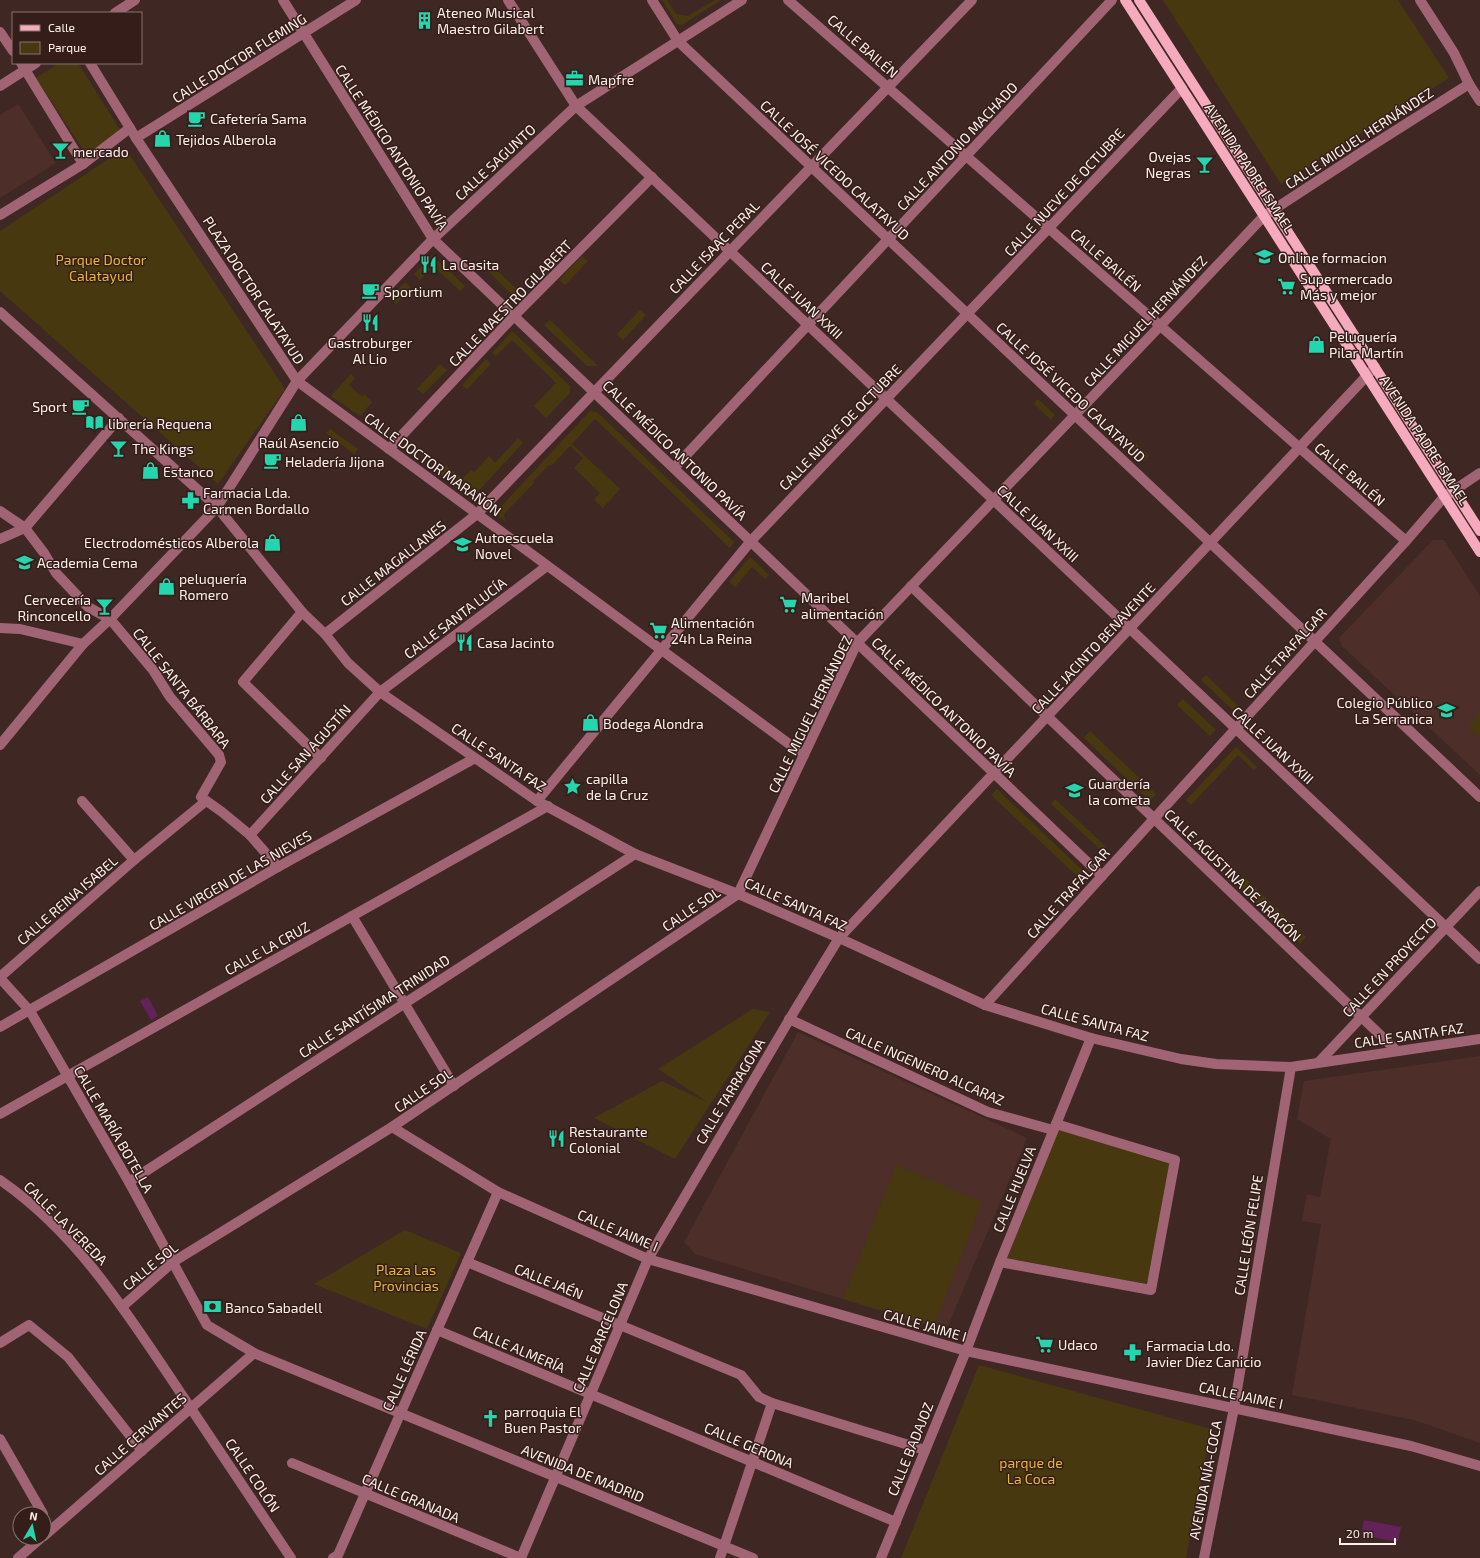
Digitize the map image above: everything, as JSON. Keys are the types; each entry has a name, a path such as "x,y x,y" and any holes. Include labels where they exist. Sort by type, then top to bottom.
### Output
{"main road":[{"name":"AVENIDA PADRE ISMAEL","path":"1125,0 1480,552"},
{"name":"AVENIDA PADRE ISMAEL","path":"1139,0 1480,531"}],"street":[{"path":"117,12 135,0"},
{"name":"CALLE MÉDICO ANTONIO PAVÍA","path":"283,0 433,239 1102,876"},
{"name":"CALLE DOCTOR FLEMING","path":"136,138 356,0"},
{"name":"CALLE JUAN XXIII","path":"508,0 576,106 1480,959"},
{"name":"CALLE JOSÉ VICEDO CALATAYUD","path":"652,0 678,41 1480,798"},
{"name":"CALLE SAGUNTO","path":"297,381 433,239 576,106 742,0"},
{"name":"CALLE BAILÉN","path":"788,0 1406,541"},
{"name":"CALLE ISAAC PERAL","path":"477,514 888,87 961,4 972,0"},
{"name":"CALLE ANTONIO MACHADO","path":"674,468 1112,0"},
{"path":"1420,0 1454,53 1469,84 1480,101"},
{"path":"0,32 12,50"},
{"name":"PLAZA DOCTOR CALATAYUD","path":"0,744 83,644 110,619 217,507 297,381 136,138 91,64"},
{"path":"0,86 23,66 83,164"},
{"name":"CALLE MIGUEL HERNÁNDEZ","path":"738,894 857,643 1264,216 1469,84"},
{"name":"CALLE NUEVE DE OCTUBRE","path":"537,801 751,541 1182,88"},
{"path":"0,215 83,164 130,128"},
{"name":"CALLE MAESTRO GILABERT","path":"389,449 514,316 652,177"},
{"path":"0,312 217,507"},
{"name":"CALLE JACINTO BENAVENTE","path":"839,938 1375,368"},
{"name":"CALLE DOCTOR MARAÑÓN","path":"297,381 804,755"},
{"path":"0,539 25,528 119,418"},
{"name":"CALLE TRAFALGAR","path":"985,1005 1406,541 1444,497 1480,473"},
{"name":"CALLE SANTA FAZ","path":"217,507 302,612 325,634 348,663 380,692 537,801 635,854 738,894 839,938 985,1005 1091,1038 1181,1059 1216,1064 1291,1067 1480,1039"},
{"path":"0,511 25,528 56,573 88,607 110,619"},
{"name":"CALLE MAGALLANES","path":"325,634 477,514"},
{"name":"CALLE SANTA LUCÍA","path":"380,692 547,566"},
{"name":"CALLE AGUSTINA DE ARAGÓN","path":"911,586 1397,1051"},
{"path":"302,612 243,682 321,758"},
{"name":"CALLE SANTA BÁRBARA","path":"110,619 153,670 170,697 219,755 221,762 203,799"},
{"path":"0,628 20,629 83,644"},
{"name":"CALLE SAN AGUSTÍN","path":"250,835 380,692"},
{"name":"CALLE VIRGEN DE LAS NIEVES","path":"0,1027 278,867 475,758"},
{"path":"203,799 222,812 250,835 278,867"},
{"name":"CALLE REINA ISABEL","path":"0,978 203,799"},
{"name":"CALLE REINA ISABEL","path":"82,801 134,860"},
{"name":"CALLE LA CRUZ","path":"0,1114 548,806"},
{"name":"CALLE SANTÍSIMA TRINIDAD","path":"129,1182 635,854"},
{"name":"CALLE EN PROYECTO","path":"1319,1062 1480,891"},
{"name":"CALLE SOL","path":"123,1306 173,1262 392,1127 738,894"},
{"path":"352,916 454,1086"},
{"name":"CALLE TARRAGONA","path":"648,1259 789,1019 839,938"},
{"name":"CALLE MARÍA BOTELLA","path":"0,978 30,1011 129,1182 173,1262"},
{"name":"CALLE INGENIERO ALCARAZ","path":"789,1019 988,1112 1054,1127 1175,1160 1151,1290 1000,1262"},
{"name":"CALLE HUELVA","path":"966,1351 1000,1262 1091,1038"},
{"name":"CALLE LEÓN FELIPE","path":"1234,1408 1291,1067"},
{"name":"CALLE JAIME I","path":"392,1127 498,1192 648,1259 966,1351 1411,1446 1480,1466"},
{"name":"CALLE LA VEREDA","path":"0,1180 24,1197 87,1260 123,1306 191,1408"},
{"name":"CALLE LÉRIDA","path":"339,1557 365,1493 498,1192"},
{"name":"CALLE BARCELONA","path":"521,1558 648,1259"},
{"name":"AVENIDA DE MADRID","path":"173,1262 207,1325 254,1353 753,1558"},
{"name":"CALLE JAÉN","path":"467,1262 741,1375 758,1397 772,1403 925,1450"},
{"path":"0,1343 29,1325 68,1358 142,1451"},
{"name":"CALLE ALMERÍA","path":"437,1330 591,1394"},
{"name":"CALLE BADAJOZ","path":"881,1558 966,1351"},
{"name":"CALLE CERVANTES","path":"52,1529 254,1353"},
{"name":"CALLE GERONA","path":"591,1394 896,1522"},
{"path":"720,1558 772,1403"},
{"name":"CALLE COLÓN","path":"191,1408 291,1558"},
{"name":"AVENIDA NÍA-COCA","path":"1204,1558 1234,1408"},
{"path":"0,1440 38,1506"},
{"name":"CALLE GRANADA","path":"292,1463 521,1558"},
{"path":"18,1558 32,1546"}],"shaded area":[{"path":"18,104 56,163 0,198 0,115"},
{"name":"Colegio Público La Serranica","path":"1433,540 1444,540 1480,596 1480,775 1342,646 1339,638"},
{"path":"148,997 158,1016 151,1020 140,1001"},
{"path":"798,1032 1027,1138 948,1326 938,1328 695,1254 684,1242"},
{"path":"1480,1056 1480,1443 1414,1420 1292,1395 1321,1224 1302,1221 1307,1194 1320,1197 1331,1139 1297,1119 1304,1081"},
{"path":"1364,1520 1401,1527 1398,1542 1361,1535"}],"green space":[{"path":"662,0 667,0 676,14 688,16 715,0 721,0 682,25 677,24"},
{"path":"1163,0 1398,0 1449,78 1281,184"},
{"path":"57,64 79,64 122,133 88,157 36,78"},
{"name":"Parque Doctor Calatayud","path":"125,148 285,389 218,484 0,291 0,231"},
{"path":"432,255 465,286 460,291 433,266 420,280 414,274"},
{"path":"582,256 588,261 565,285 559,280"},
{"path":"487,261 519,291 514,297 483,266"},
{"path":"405,282 411,288 396,304 390,298"},
{"path":"640,310 646,315 623,340 617,334"},
{"path":"550,320 598,366 587,366 544,325"},
{"path":"512,331 570,386 570,393 546,418 534,406 556,383 512,340 496,356 492,353"},
{"path":"486,359 491,364 467,389 462,385"},
{"path":"440,364 447,370 423,394 417,389"},
{"path":"351,374 355,378 349,385 362,397 364,394 372,402 360,416 331,396"},
{"path":"1038,399 1055,415 1051,420 1034,404"},
{"path":"590,411 597,412 734,542 730,548 595,419 572,444 620,489 603,508 594,500 600,493 574,468 583,458 570,446 551,466 549,465 533,481 534,483 504,514 505,521 495,513"},
{"path":"330,429 358,449 354,454 326,433"},
{"path":"518,438 523,443 472,498 437,472 446,465 462,479 471,470 474,472 489,456 495,463"},
{"path":"1132,440 1149,456 1144,461 1127,445"},
{"path":"750,557 769,575 765,579 752,567 735,587 729,582"},
{"path":"1206,675 1238,706 1234,711 1201,680"},
{"path":"1183,699 1216,730 1210,736 1177,705"},
{"path":"1480,714 1480,738 1468,726"},
{"path":"1090,731 1156,794 1150,801 1084,738"},
{"path":"1236,747 1257,767 1254,770 1238,755 1191,805 1186,800"},
{"path":"997,789 1083,871 1078,877 991,795"},
{"path":"1055,799 1106,847 1102,851 1051,804"},
{"path":"1243,876 1306,937 1300,944 1236,883"},
{"path":"753,1009 770,1012 675,1159 594,1118 662,1081 707,1102 658,1069"},
{"path":"1059,1129 1174,1165 1147,1284 1007,1258"},
{"path":"896,1165 982,1202 934,1326 843,1299"},
{"name":"Plaza Las Provincias","path":"405,1230 461,1253 427,1329 314,1284"},
{"name":"parque de La Coca","path":"979,1365 1211,1429 1186,1558 901,1558"}],"place":[{"name":"Ateneo Musical Maestro Gilabert","path":"424,20"},
{"name":"Mapfre","path":"575,79"},
{"name":"Cafetería Sama","path":"197,118"},
{"name":"Tejidos Alberola","path":"163,139"},
{"name":"mercado","path":"60,151"},
{"name":"Ovejas Negras","path":"1204,164"},
{"name":"Online formacion","path":"1265,257"},
{"name":"La Casita","path":"429,264"},
{"name":"Supermercado Más y mejor","path":"1287,286"},
{"name":"Sportium","path":"371,291"},
{"name":"Gastroburger Al Lio","path":"370,322"},
{"name":"Peluquería Pilar Martín","path":"1316,344"},
{"name":"Sport","path":"80,406"},
{"name":"Raúl Asencio","path":"299,422"},
{"name":"librería Requena","path":"95,423"},
{"name":"The Kings","path":"119,448"},
{"name":"Heladería Jijona","path":"272,461"},
{"name":"Estanco","path":"150,471"},
{"name":"Farmacia Lda. Carmen Bordallo","path":"190,500"},
{"name":"Electrodomésticos Alberola","path":"272,542"},
{"name":"Autoescuela Novel","path":"462,545"},
{"name":"Academia Cema","path":"24,562"},
{"name":"peluquería Romero","path":"166,586"},
{"name":"Maribel alimentación","path":"788,605"},
{"name":"Cervecería Rinconcello","path":"104,607"},
{"name":"Alimentación 24h La Reina","path":"658,630"},
{"name":"Casa Jacinto","path":"464,642"},
{"name":"Colegio Público La Serranica","path":"1446,710"},
{"name":"Bodega Alondra","path":"590,723"},
{"name":"capilla de la Cruz","path":"573,786"},
{"name":"Guardería la cometa","path":"1075,791"},
{"name":"Restaurante Colonial","path":"556,1139"},
{"name":"Banco Sabadell","path":"212,1307"},
{"name":"Udaco","path":"1045,1344"},
{"name":"Farmacia Ldo. Javier Díez Canicio","path":"1133,1353"},
{"name":"parroquia El Buen Pastor","path":"491,1419"}]}
